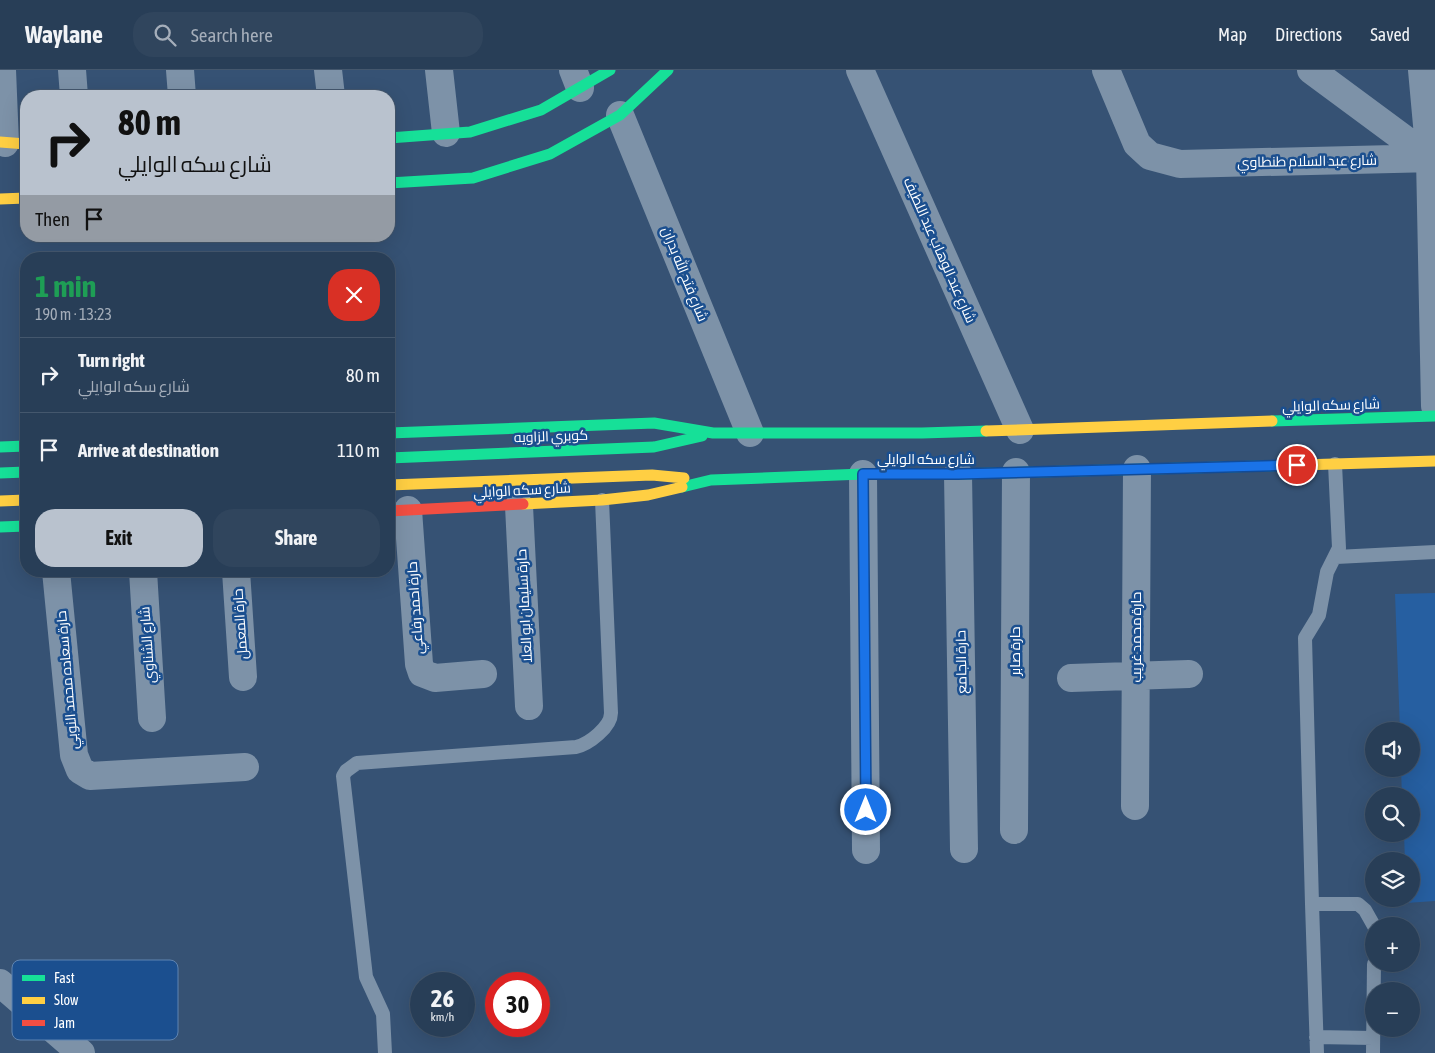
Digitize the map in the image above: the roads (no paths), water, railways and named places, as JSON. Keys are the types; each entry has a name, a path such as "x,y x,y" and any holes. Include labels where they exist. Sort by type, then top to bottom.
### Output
{"main road":[{"path":"395,137 470,132 541,110 576,79 610,70"},
{"path":"395,183 473,178 550,154 620,115 668,70"},
{"path":"0,199 20,198"},
{"name":"شارع سكه الوايلي","path":"395,433 654,423 714,433 922,433 1435,416"},
{"name":"كوبري الزاويه","path":"395,458 654,447 714,433"},
{"path":"0,447 20,446"},
{"name":"شارع سكه الوايلي","path":"398,511 519,506 602,500 648,495 711,480 863,474 958,474 1435,461"},
{"path":"0,473 20,472"},
{"path":"395,485 652,475 711,480"},
{"path":"0,501 20,500"},
{"path":"0,527 20,526"}],"street":[{"path":"2,70 11,143"},
{"path":"72,70 74,90"},
{"path":"180,70 182,90"},
{"path":"328,70 330,90"},
{"path":"440,70 446,133"},
{"name":"شارع عبد الوهاب عبد اللطيف","path":"860,70 1020,430"},
{"name":"شارع عبد السلام طنطاوي","path":"1106,70 1137,144 1150,156 1180,164 1432,158"},
{"path":"1311,70 1432,158"},
{"path":"1422,70 1432,158 1435,406"},
{"name":"شارع فتح الله بدران","path":"620,115 750,433"},
{"name":"حارة محمد غريب","path":"1135,806 1137,469"},
{"name":"حارة صابر","path":"1014,830 1016,472"},
{"path":"863,474 866,850"},
{"name":"حارة الجامع","path":"958,474 964,849"},
{"name":"حارة سليمان ابو العلا","path":"519,506 529,706"},
{"name":"حارة احمد رفاعي","path":"398,511 418,664 422,673 435,678 483,674"},
{"name":"حارة سعاده محمد النوبي","path":"57,577 74,756 80,770 90,776 245,767"},
{"name":"شارع الشناوي","path":"142,577 152,718"},
{"name":"حارة المعمل","path":"236,577 244,677"},
{"path":"1071,678 1189,674"},
{"path":"0,983 12,993"},
{"path":"66,1040 81,1053"}],"lane":[{"path":"1317,1053 1305,638 1319,615 1327,572 1339,548 1335,464"},
{"path":"385,1053 383,1014 366,976 344,776 346,770 357,763 576,747 586,743 605,726 611,718 611,713 602,500"},
{"path":"1336,557 1435,552"},
{"path":"1312,904 1358,904 1369,917"},
{"path":"1373,1053 1374,972"},
{"path":"1316,1037 1373,1038"}]}
